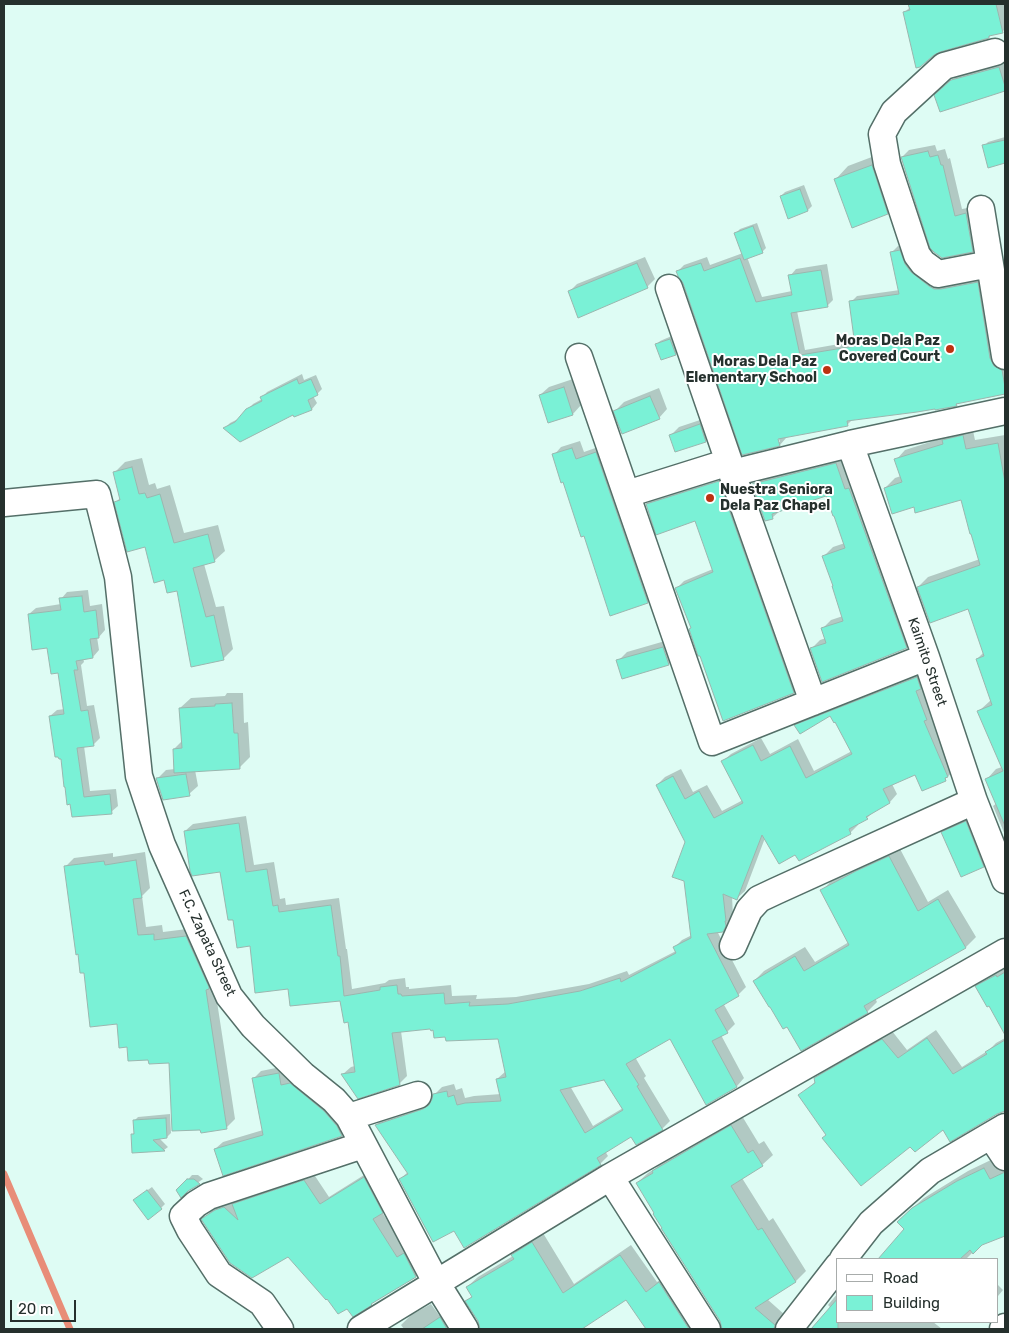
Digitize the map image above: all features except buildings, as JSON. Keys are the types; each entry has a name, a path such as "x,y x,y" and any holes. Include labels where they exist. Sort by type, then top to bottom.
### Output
{"street":[{"path":"990,264 938,274 923,263 917,255 888,164 882,134 894,112 944,66 996,52"},
{"path":"981,209 1005,356"},
{"path":"668,288 813,702"},
{"path":"579,357 712,742 926,657"},
{"path":"627,494 730,468 1005,411"},
{"name":"Kaimito Street","path":"850,444 926,657 974,801 1005,880"},
{"name":"F.C. Zapata Street","path":"4,503 98,494 118,577 140,776 162,845 229,996 253,1026 303,1075 334,1100 349,1117 437,1284 465,1329"},
{"path":"734,946 749,910 759,899 974,801"},
{"path":"361,1329 610,1177 1005,952"},
{"path":"349,1117 418,1095"},
{"path":"844,1258 871,1223 930,1171 998,1131 1005,1157"},
{"path":"280,1329 262,1304 219,1274 183,1216 196,1204 209,1196 363,1145"},
{"path":"610,1177 707,1329"},
{"path":"789,1329 836,1269"}],"waterway":[{"path":"4,1174 70,1329"}],"place":[{"name":"Moras Dela Paz Covered Court","path":"950,349"},
{"name":"Moras Dela Paz Elementary School","path":"827,370"},
{"name":"Nuestra Seniora Dela Paz Chapel","path":"710,498"}]}
